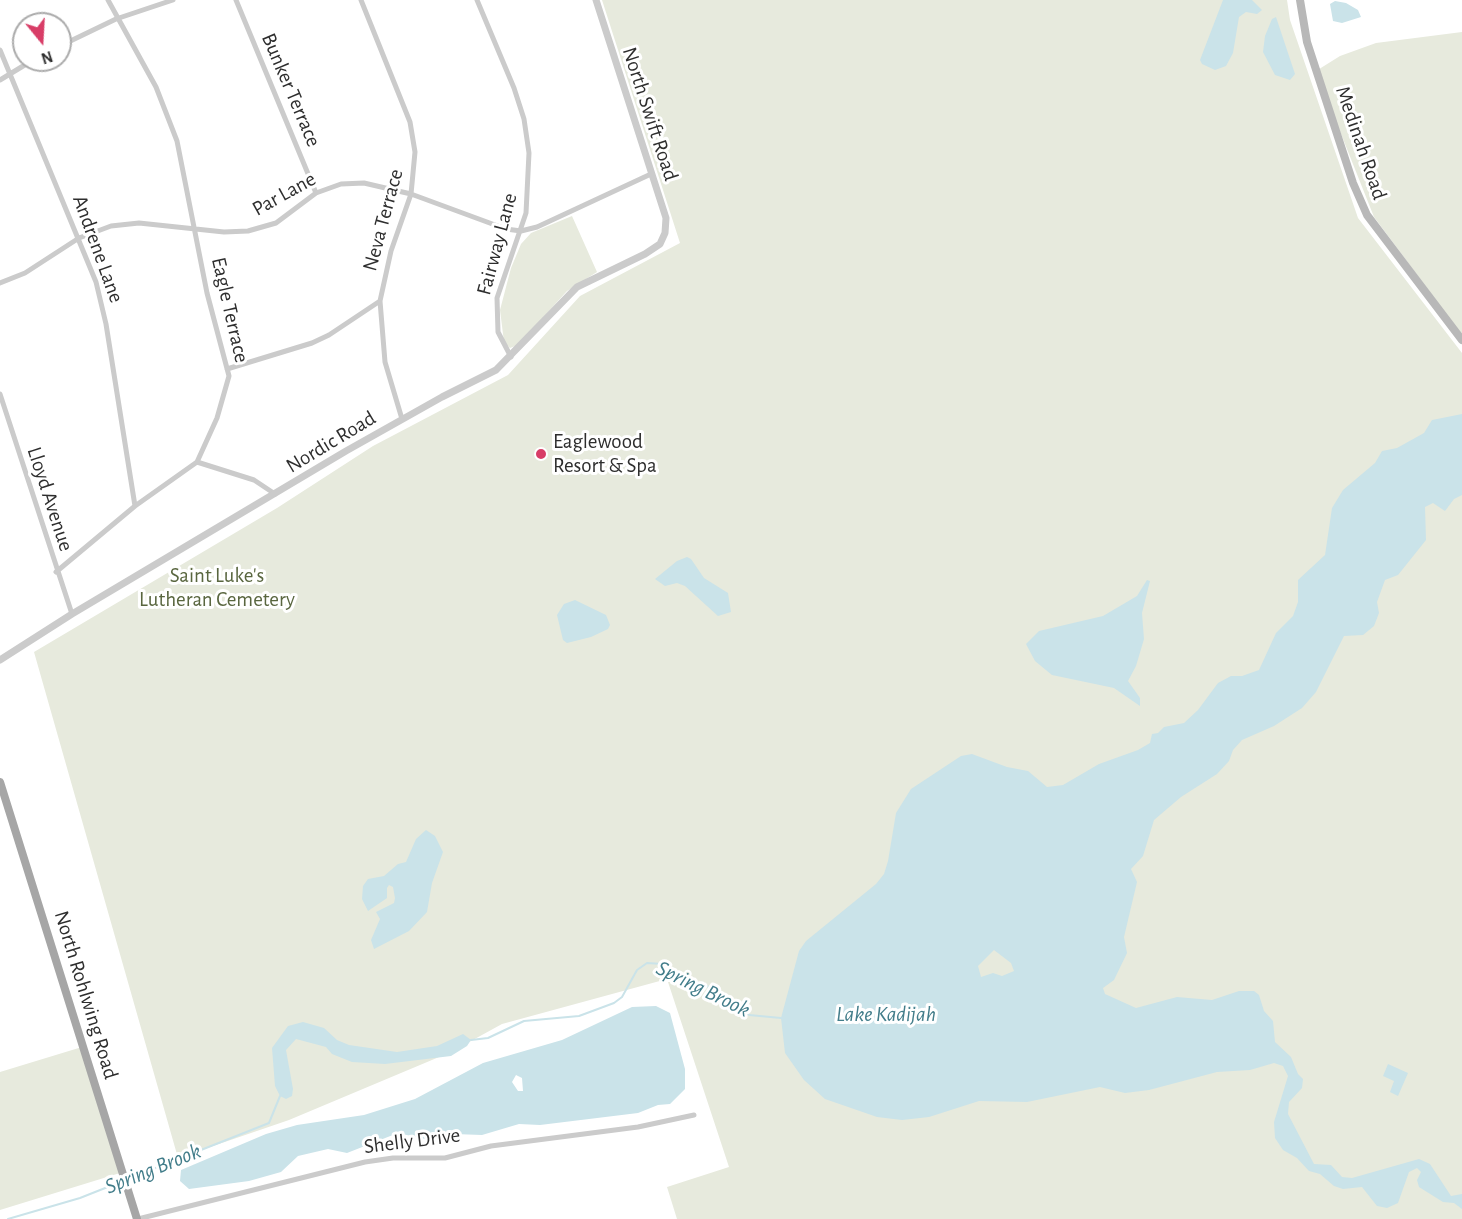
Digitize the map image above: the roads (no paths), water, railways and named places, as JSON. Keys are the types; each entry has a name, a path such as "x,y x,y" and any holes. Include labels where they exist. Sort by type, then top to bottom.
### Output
{"main road":[{"name":"Medinah Road","path":"1300,0 1307,42 1353,183 1367,215 1462,340"},
{"name":"North Rohlwing Road","path":"0,782 138,1219"}],"street":[{"name":"Eagle Terrace","path":"108,0 116,19 146,67 168,113 183,163 207,293 228,369 229,376 220,410 197,462"},
{"path":"72,40 116,19 173,0"},
{"name":"Bunker Terrace","path":"236,0 316,193"},
{"name":"Neva Terrace","path":"361,0 410,122 415,152 411,194 391,251 380,301 385,362 402,419"},
{"name":"Fairway Lane","path":"477,0 514,88 524,119 530,179 521,231 499,285 496,309 501,342 511,357"},
{"name":"North Swift Road","path":"596,0 666,218 663,238"},
{"name":"Andrene Lane","path":"0,50 96,282 106,324 135,506"},
{"path":"0,80 12,72"},
{"path":"521,231 537,227 651,174"},
{"name":"Par Lane","path":"0,283 25,273 79,238 111,226 125,224 236,232 264,227 289,215 316,193 341,184 353,183 411,194 506,229 521,231"},
{"name":"Nordic Road","path":"0,660 72,614 402,419 496,370 577,287 654,249 663,238"},
{"path":"228,369 312,343 329,335 380,301"},
{"name":"Lloyd Avenue","path":"0,393 56,572 72,614"},
{"path":"56,572 135,506 197,462 254,480 275,494"},
{"name":"Shelly Drive","path":"138,1219 365,1162 393,1158 445,1158 491,1146 638,1127 694,1115"}],"water":[{"path":"1223,0 1252,0 1262,10 1257,14 1246,12 1239,17 1233,53 1226,66 1215,70 1202,64 1200,60"},
{"path":"1335,1 1346,3 1358,10 1361,17 1342,23 1333,21 1330,4"},
{"path":"1276,17 1295,74 1290,80 1275,75 1263,52 1265,36 1272,19"},
{"name":"Lake Kadijah","path":"1462,414 1462,495 1454,499 1445,511 1433,503 1425,507 1426,540 1398,575 1385,580 1377,602 1379,613 1374,626 1363,635 1344,636 1316,692 1302,708 1274,726 1242,740 1233,750 1229,761 1217,774 1181,797 1154,820 1143,856 1131,869 1137,882 1124,937 1127,953 1114,980 1103,988 1105,994 1136,1008 1177,997 1212,1000 1239,991 1254,991 1259,995 1264,1011 1273,1021 1275,1042 1291,1057 1298,1074 1303,1079 1302,1088 1289,1102 1288,1114 1314,1164 1331,1165 1342,1177 1352,1178 1419,1159 1430,1164 1451,1196 1462,1194 1462,1209 1454,1203 1443,1202 1419,1187 1417,1180 1421,1172 1417,1168 1409,1172 1398,1203 1387,1208 1377,1206 1362,1187 1343,1189 1334,1186 1320,1174 1309,1171 1297,1158 1283,1150 1275,1138 1274,1122 1288,1076 1283,1066 1274,1063 1250,1070 1217,1072 1149,1090 1125,1093 1100,1087 1027,1102 979,1101 929,1117 902,1120 877,1117 825,1099 804,1080 785,1053 781,1018 799,951 806,941 876,884 884,874 896,813 911,789 961,756 972,754 1007,767 1028,771 1047,787 1063,785 1099,764 1138,750 1150,743 1152,734 1158,733 1164,727 1184,723 1198,710 1218,683 1231,676 1242,676 1259,670 1276,633 1293,616 1298,602 1298,580 1325,555 1332,508 1343,490 1375,463 1382,451 1397,448 1424,433 1432,420","holes":["994,950 1011,963 1014,971 1002,976 993,973 981,977 978,966"]},
{"path":"687,557 691,559 704,578 728,593 731,612 718,616 685,586 677,583 665,586 655,579 677,561"},
{"path":"1147,580 1150,581 1142,613 1144,639 1136,666 1128,681 1140,698 1140,706 1114,688 1052,675 1035,661 1026,644 1039,631 1103,616 1137,596"},
{"path":"575,600 606,615 610,625 608,629 591,637 567,643 563,640 557,615 564,604"},
{"path":"426,830 435,836 443,852 432,883 427,912 409,931 374,949 371,940 380,919 376,912 394,903 395,898 393,887 389,885 387,898 368,911 362,899 363,886 368,879 384,876 398,864 406,862 416,839"},
{"path":"656,1006 670,1013 685,1069 685,1089 670,1104 658,1105 638,1113 540,1125 519,1124 482,1135 454,1134 438,1142 398,1133 347,1153 328,1149 298,1156 281,1172 249,1181 189,1189 180,1181 181,1170 266,1134 297,1125 364,1115 415,1099 483,1063 562,1040 632,1007","holes":["516,1075 522,1078 523,1091 518,1091 512,1082"]},
{"path":"303,1022 324,1028 337,1040 349,1045 397,1052 437,1046 463,1034 471,1040 467,1046 451,1056 385,1064 352,1062 332,1054 326,1047 296,1039 286,1050 293,1089 292,1096 286,1099 280,1096 275,1086 272,1048 288,1026"},
{"path":"1388,1064 1408,1073 1398,1096 1390,1092 1394,1081 1383,1076"}],"waterway":[{"name":"Spring Brook","path":"471,1040 488,1038 524,1021 579,1016 614,1003 622,997 637,970 647,963 663,964 678,975 709,987 726,1002 749,1015 781,1018"},
{"name":"Spring Brook","path":"8,1219 80,1198 269,1123 280,1096"}],"place":[{"name":"Eaglewood Resort & Spa","path":"541,454"}],"park label":[{"name":"Saint Luke's Lutheran Cemetery","path":"217,588"}]}
